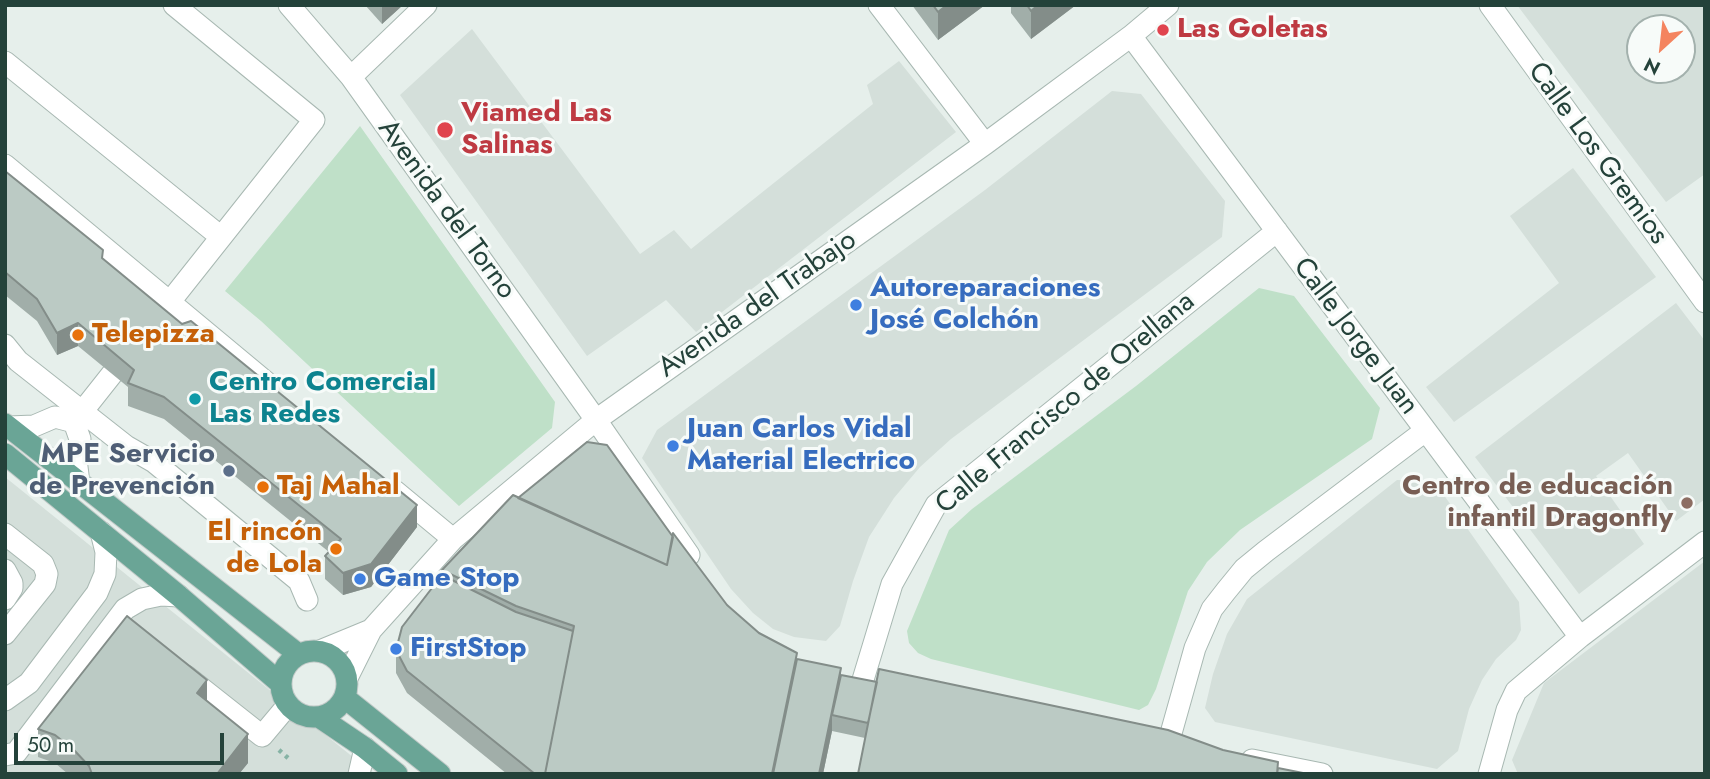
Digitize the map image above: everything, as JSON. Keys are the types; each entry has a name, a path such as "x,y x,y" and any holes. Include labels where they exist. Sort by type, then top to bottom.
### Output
{"main road":[{"path":"7,425 298,654"},
{"path":"5,454 179,596 280,683"},
{"path":"346,688 330,713 307,717 288,705 280,683 289,661 298,654 309,651 330,654 338,660 346,688 440,774"},
{"path":"319,717 365,748 397,774"}],"street":[{"path":"153,323 314,120 174,5"},
{"name":"Avenida del Torno","path":"289,5 351,77 596,420 699,570"},
{"path":"351,77 426,5"},
{"path":"880,5 985,144"},
{"name":"Avenida del Trabajo","path":"371,630 453,539 596,420 985,144 1131,36 1168,5"},
{"name":"Calle Los Gremios","path":"1490,5 1705,302"},
{"name":"Calle Jorge Juan","path":"1131,36 1580,637"},
{"path":"5,62 221,237"},
{"path":"5,166 286,399"},
{"name":"Calle Francisco de Orellana","path":"837,674 869,684 892,584 936,505 1277,232"},
{"path":"5,345 18,361 78,417 154,461 299,581 307,600"},
{"path":"79,483 76,459 80,439 78,417 112,374"},
{"path":"7,425 34,426 55,417 78,417"},
{"path":"1193,749 1161,743 1212,609 1244,569 1425,431"},
{"path":"380,478 453,539"},
{"path":"7,696 29,683 97,593 105,573 106,552 102,532"},
{"path":"5,534 43,564 47,574 45,584 5,634"},
{"path":"1489,774 1507,710 1516,691 1580,637 1705,542"},
{"path":"5,570 12,588 5,599"},
{"path":"9,758 125,608 142,599 161,595 179,596"},
{"path":"320,651 371,630"},
{"path":"346,688 371,630"},
{"path":"169,663 262,736 288,705"},
{"path":"359,774 365,748"},
{"path":"1232,757 1322,774"}],"shaded area":[{"path":"1517,5 1705,5 1705,174 1666,202"},
{"path":"472,29 640,254 674,230 691,249 873,104 867,85 899,61 956,132 696,332 666,300 587,356 400,95"},
{"path":"1112,91 1141,94 1225,201 1222,237 951,439 920,467 894,498 869,537 840,626 826,641 794,637 773,629 753,613 731,589 642,458 657,430 985,190"},
{"path":"1573,168 1656,277 1454,422 1426,387 1559,283 1510,216"},
{"path":"1676,303 1705,341 1705,499 1676,521 1628,453 1596,476 1644,544 1579,594 1475,457"},
{"path":"5,477 374,774 5,774"},
{"path":"1397,480 1434,481 1519,602 1521,630 1516,640 1496,659 1482,680 1469,709 1458,751 1437,769 1215,722 1205,708 1213,674 1227,634 1247,599"},
{"path":"1705,561 1705,774 1518,774 1512,760 1544,683"}],"green space":[{"path":"360,126 555,402 552,428 459,506 261,321 225,291"},
{"path":"1259,288 1294,296 1380,408 1372,439 1240,530 1207,562 1188,591 1156,689 1148,705 1139,710 931,659 918,653 909,643 907,631 949,530 972,509 1136,386"}],"building":[{"path":"933,5 947,5 938,12"},
{"path":"1027,5 1038,5 1031,11"},
{"name":"Centro Comercial Las Redes","path":"5,171 103,250 102,258 182,324 191,321 417,505 371,564 343,573 325,556 341,539 164,397 128,383 134,370 78,323 57,333 37,299 5,272"},
{"path":"587,442 607,445 673,537 667,565 518,498"},
{"path":"513,495 667,565 673,533 727,605 759,633 797,653 772,774 545,774 574,626 516,606 442,570"},
{"path":"442,575 516,612 573,631 545,774 535,774 407,671 396,650 402,627"},
{"path":"127,616 207,680 197,693 248,734 217,774 92,774 89,766 74,750 55,735 38,729"},
{"path":"797,659 841,668 819,774 773,774"},
{"path":"879,669 1168,730 1223,750 1278,762 1277,774 858,774"},
{"path":"841,675 877,682 868,723 832,715"},
{"path":"1278,768 1308,774 1277,774"}],"place":[{"name":"Las Goletas","path":"1163,30"},
{"name":"Viamed Las Salinas","path":"445,130"},
{"name":"Autoreparaciones José Colchón","path":"856,305"},
{"name":"Telepizza","path":"78,335"},
{"name":"Centro Comercial Las Redes","path":"195,399"},
{"name":"Juan Carlos Vidal Material Electrico","path":"673,446"},
{"name":"MPE Servicio de Prevención","path":"229,471"},
{"name":"Taj Mahal","path":"263,487"},
{"name":"Centro de educación infantil Dragonfly","path":"1687,503"},
{"name":"El rincón de Lola","path":"336,549"},
{"name":"Game Stop","path":"360,579"},
{"name":"FirstStop","path":"396,649"}]}
